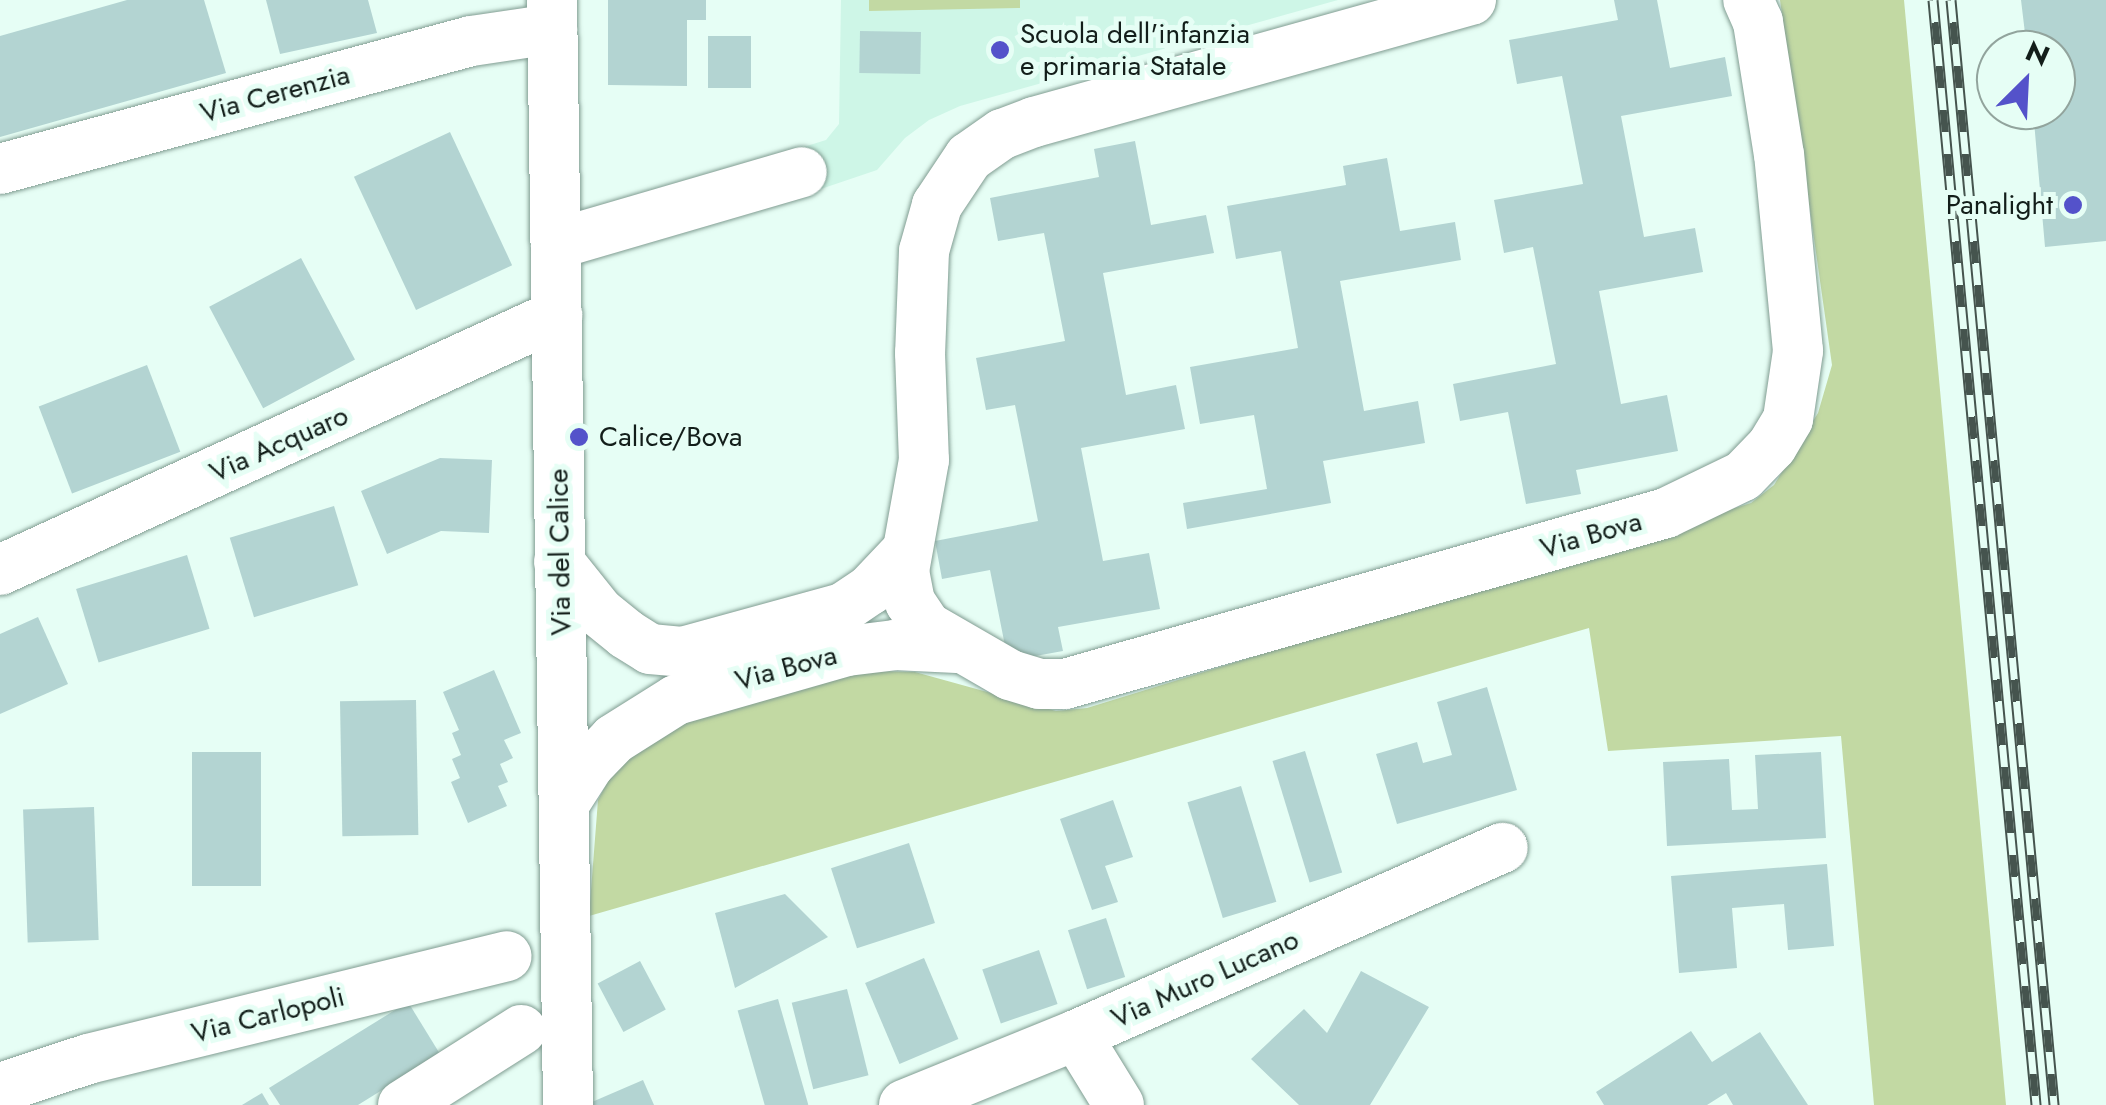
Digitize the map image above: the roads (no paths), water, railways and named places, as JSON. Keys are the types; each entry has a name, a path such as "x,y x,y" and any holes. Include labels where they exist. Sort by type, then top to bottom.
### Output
{"street":[{"path":"504,0 519,13 552,14"},
{"name":"Via Bova","path":"1471,0 1034,122 1002,134 970,156 937,204 924,251 920,354 924,460 906,552 906,591 914,612 958,648 1010,676 1039,684 1113,674 1666,514 1705,498 1754,467 1788,419 1798,351 1779,155 1758,22 1748,0"},
{"name":"Via Cerenzia","path":"0,170 472,41 552,14"},
{"name":"Via del Calice","path":"552,14 568,1105"},
{"path":"556,244 802,172"},
{"name":"Via Acquaro","path":"0,570 557,316"},
{"name":"Via Bova","path":"906,552 870,590 832,612 690,652 598,647 562,673 606,701 676,700 847,651 895,645 958,648"},
{"path":"558,562 599,612 650,649"},
{"name":"Via Bova","path":"564,804 589,765 614,738 676,700"},
{"name":"Via Muro Lucano","path":"904,1105 1076,1035 1504,848"},
{"name":"Via Carlopoli","path":"26,1090 506,956"},
{"path":"403,1105 521,1030"},
{"path":"1076,1035 1119,1105"}],"railway":[{"path":"1933,0 2036,1105"},
{"path":"1951,0 2054,1105"}],"place":[{"name":"Scuola dell'infanzia e primaria Statale","path":"1000,50"},
{"name":"Panalight","path":"2073,205"},
{"name":"Calice/Bova","path":"579,437"}]}
